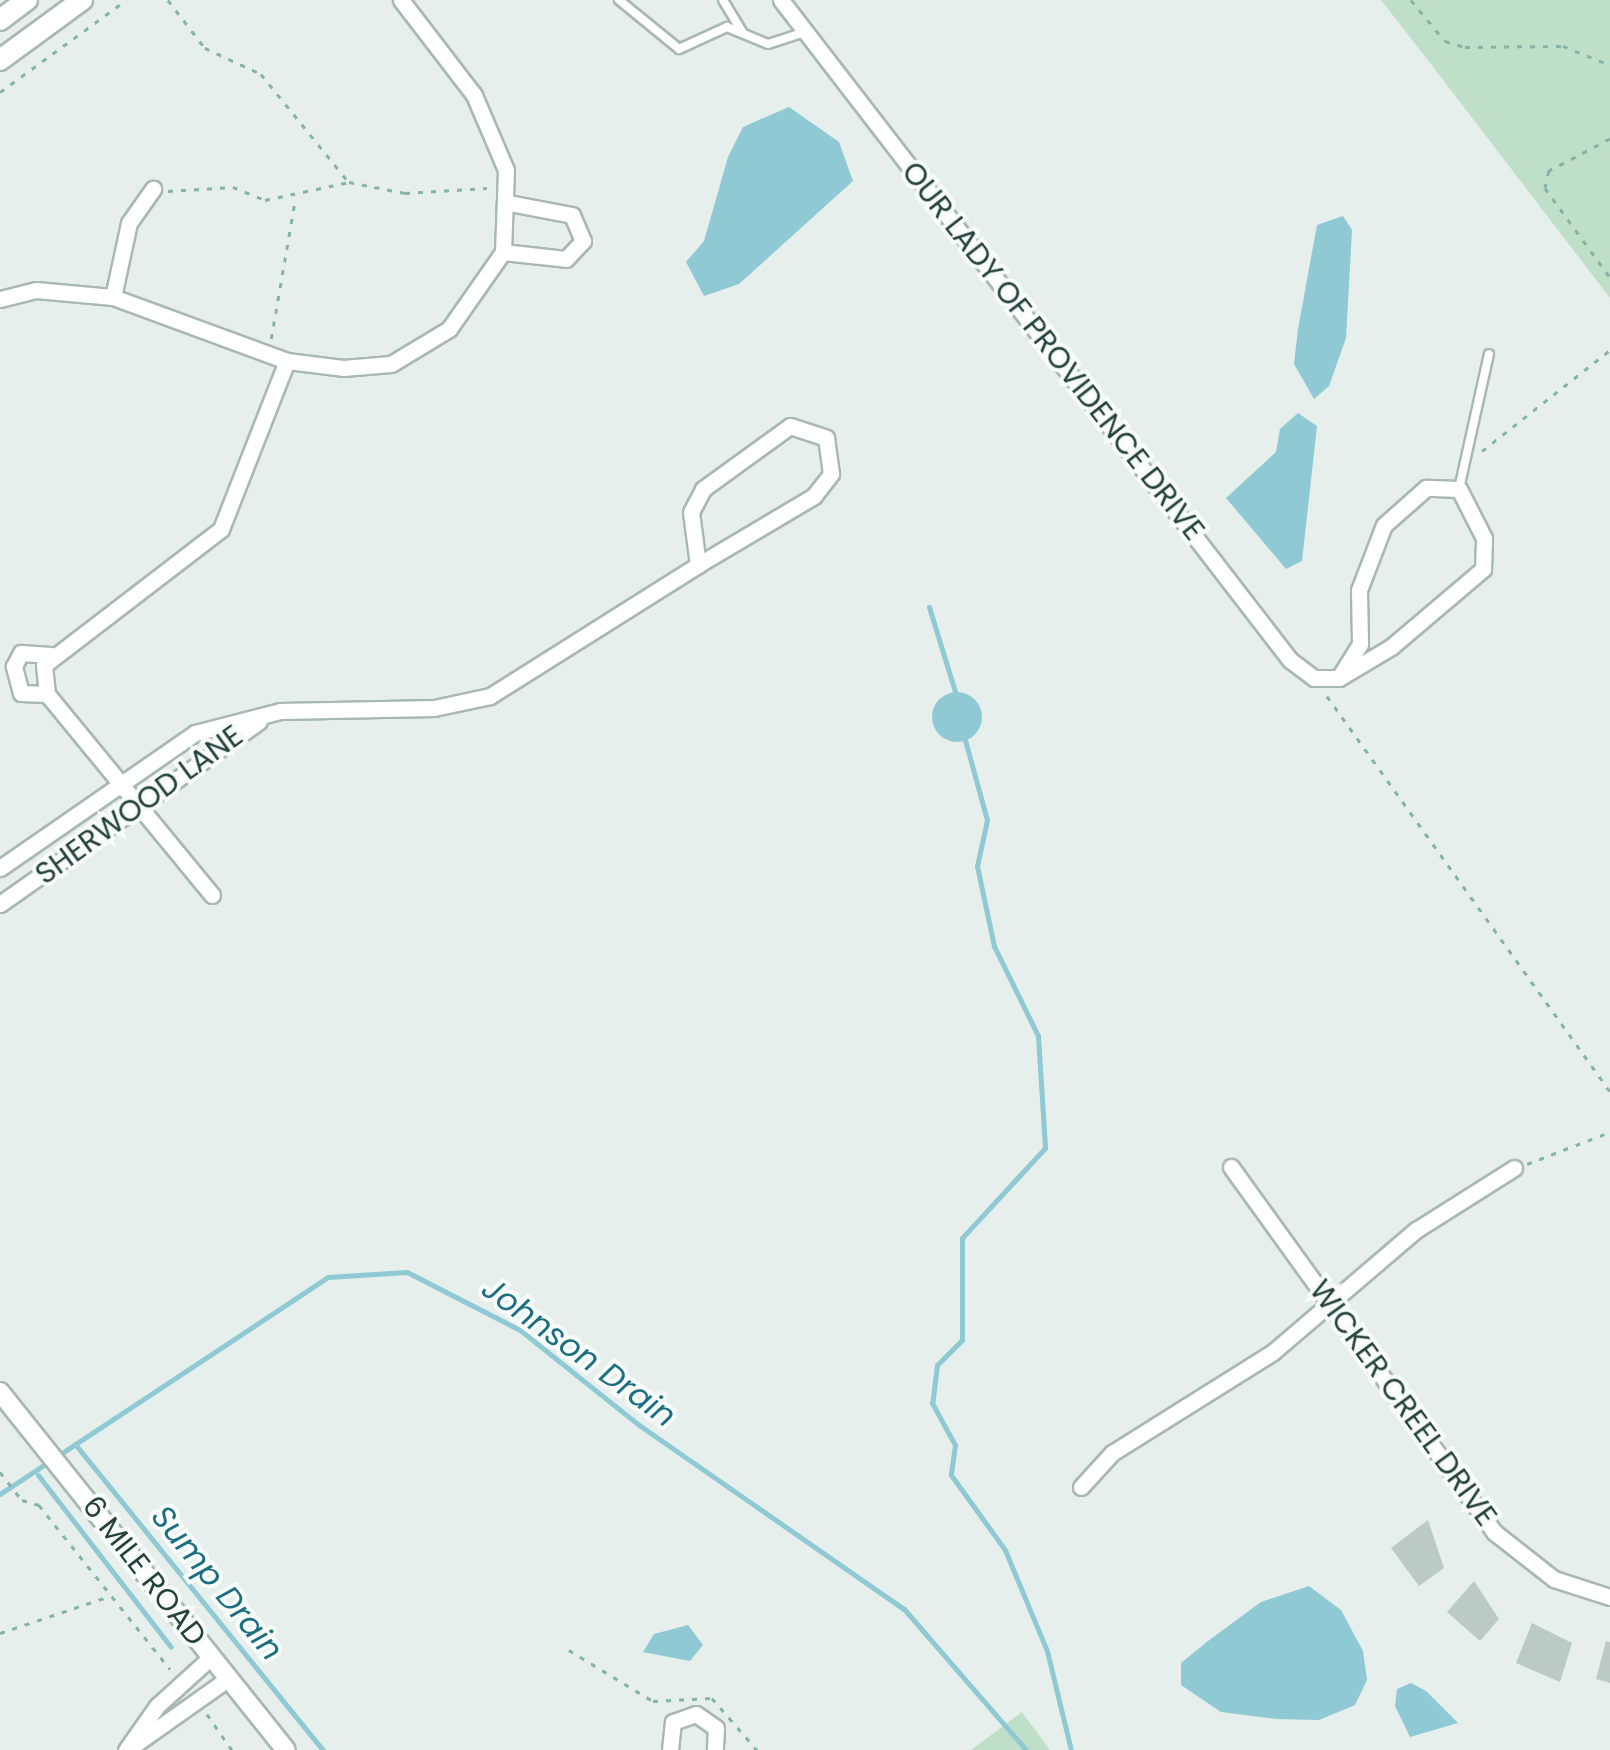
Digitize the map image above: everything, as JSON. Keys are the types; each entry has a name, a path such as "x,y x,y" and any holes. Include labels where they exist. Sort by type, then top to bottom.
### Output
{"main road":[{"path":"0,20 27,0"},
{"path":"0,60 82,0"}],"street":[{"path":"0,299 36,290 114,296 287,361 392,364 448,329 503,252 509,196 492,125 401,0"},
{"name":"OUR LADY OF PROVIDENCE DRIVE","path":"781,0 1290,660 1314,678"},
{"path":"114,296 129,224 153,189"},
{"path":"503,252 566,258 583,241 572,215 509,196"},
{"path":"47,694 21,693 14,666 21,653 51,655 221,529 287,361"},
{"name":"SHERWOOD LANE","path":"0,868 195,733 280,711 434,708 490,696 814,496 831,474 826,438 790,426 703,488 691,512 698,565"},
{"path":"1314,678 1339,678 1454,602 1483,568 1484,538 1459,489 1426,488 1384,524 1360,590 1360,644 1339,678"},
{"path":"51,655 47,694 134,808 212,895"},
{"name":"SHERWOOD LANE","path":"0,904 224,740 280,711"},
{"name":"WICKER CREEL DRIVE","path":"1231,1167 1507,1545 1554,1578 1610,1597"},
{"path":"1081,1487 1112,1454 1273,1352 1330,1300 1514,1168"},
{"name":"6 MILE ROAD","path":"0,1392 286,1750"},
{"path":"126,1750 212,1658"},
{"path":"126,1750 229,1678"},
{"path":"670,1750 669,1729 688,1714 711,1721 716,1750"}],"lane":[{"path":"619,0 670,47 728,27 768,44 805,32"},
{"path":"723,0 743,33"},
{"path":"1459,489 1488,354"}],"path":[{"path":"0,92 126,0"},
{"path":"168,0 205,48 261,74 349,182"},
{"path":"1411,0 1445,40 1465,48 1563,46 1610,65"},
{"path":"1610,139 1549,171 1545,188 1610,277"},
{"path":"153,189 232,187 265,200 296,198 349,182 404,192 509,196"},
{"path":"267,352 296,198"},
{"path":"1463,468 1610,350"},
{"path":"1314,678 1610,1091"},
{"path":"1514,1168 1610,1132"},
{"path":"0,1472 22,1500 39,1505 183,1685"},
{"path":"0,1633 111,1596"},
{"path":"569,1650 653,1701 712,1698 757,1750"},
{"path":"198,1702 232,1750"}],"green space":[{"path":"1381,0 1610,0 1610,298 1437,72"},
{"path":"1022,1712 1050,1750 971,1750"}],"water":[{"path":"789,107 839,142 853,181 739,284 704,296 686,262 704,241 728,157 743,127"},
{"path":"1343,216 1352,230 1346,338 1329,386 1314,399 1294,364 1298,329 1317,225"},
{"path":"1298,413 1317,426 1302,561 1286,569 1226,498 1276,452 1280,429"},
{"path":"957,692 975,699 982,717 975,735 957,742 939,735 932,717 939,699"},
{"path":"1309,1586 1341,1610 1363,1651 1367,1680 1355,1705 1319,1720 1277,1719 1221,1712 1181,1685 1181,1663 1208,1641 1261,1602"},
{"path":"688,1625 703,1645 690,1661 643,1652 654,1634"},
{"path":"1411,1683 1426,1691 1458,1723 1410,1737 1395,1706 1397,1689"}],"building":[{"path":"1428,1520 1444,1568 1419,1586 1391,1548"},
{"path":"1474,1581 1499,1619 1480,1641 1447,1612"},
{"path":"1532,1623 1572,1643 1560,1682 1516,1663"},
{"path":"1606,1641 1610,1642 1610,1683 1596,1679"}],"waterway":[{"path":"929,607 956,695"},
{"path":"965,740 987,820 977,866 994,946 1038,1036 1045,1148 962,1238 962,1340 937,1365 932,1403 955,1445 951,1475 1005,1550 1047,1651 1071,1750"},
{"name":"Johnson Drain","path":"0,1494 328,1277 407,1272 520,1330 639,1425 904,1609 1026,1750"},
{"name":"Sump Drain","path":"75,1444 323,1750"},
{"path":"38,1475 171,1647"}]}
